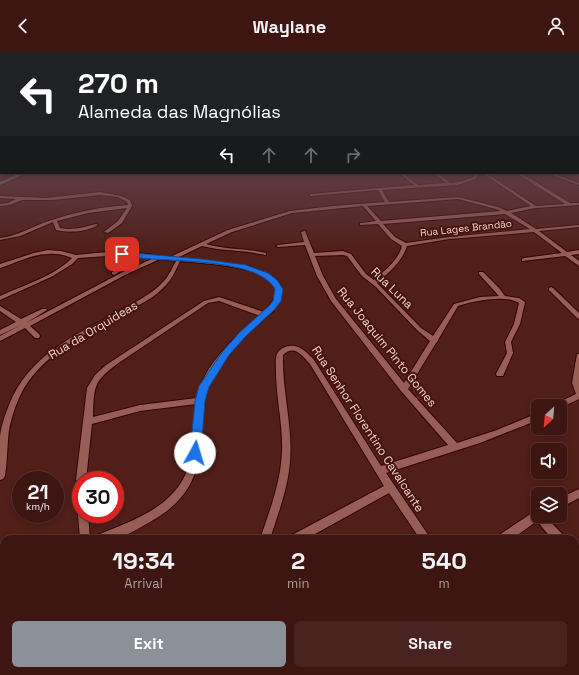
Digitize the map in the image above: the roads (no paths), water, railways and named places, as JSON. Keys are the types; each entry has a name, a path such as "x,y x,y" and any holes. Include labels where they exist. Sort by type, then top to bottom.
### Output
{"street":[{"path":"0,196 53,199 103,193"},
{"path":"104,193 123,198 129,202 130,206"},
{"path":"311,195 333,193"},
{"path":"382,193 388,203"},
{"path":"513,193 535,208"},
{"path":"551,193 570,205"},
{"path":"0,205 9,204 22,198"},
{"path":"176,258 230,231 292,212 458,198 508,212 536,230 579,264"},
{"path":"362,224 508,212 579,204"},
{"path":"364,205 396,241 405,246"},
{"path":"0,239 22,236 56,221 106,209 130,206"},
{"path":"106,232 120,222 130,206"},
{"path":"56,221 58,229 63,230 75,230 96,225"},
{"name":"Rua Lages Brandão","path":"374,283 399,259 405,246 448,238 579,226"},
{"name":"Rua Joaquim Pinto Gomes","path":"303,232 320,276 333,300 404,390 455,447"},
{"path":"278,246 306,243"},
{"path":"202,244 214,248 251,250 264,254"},
{"path":"0,266 29,256 48,252 61,253 76,257 107,254 176,258 233,264 257,270 275,281 279,289 277,301 226,353 204,386 200,401 195,453 188,481 178,495 168,504 132,526 111,535"},
{"path":"524,260 579,252"},
{"name":"Rua Luna","path":"312,255 336,253 349,255 359,270 374,283 418,329 435,342"},
{"path":"0,339 23,324 74,297 123,268 137,255"},
{"path":"0,298 55,272 66,266 76,257"},
{"path":"74,297 161,257"},
{"name":"Rua da Orquideas","path":"0,476 3,464 7,421 15,400 30,372 54,352 159,289 168,278 176,258"},
{"path":"481,273 503,297"},
{"path":"551,289 579,317"},
{"path":"404,390 435,342 456,305 476,300 503,297 516,298 522,302 517,324 508,342 510,353 500,374"},
{"path":"82,471 83,453 89,421 90,390 94,381 101,373 115,362 206,302 219,299 264,315"},
{"path":"0,308 37,336"},
{"path":"0,333 23,324"},
{"name":"Rua Senhor Florentino Cavalcante","path":"266,535 280,489 286,462 279,360 282,351 292,348 302,350 306,354 379,471 423,535"},
{"path":"579,356 576,384 579,393"},
{"path":"567,402 579,396"},
{"path":"89,421 140,408 200,401"},
{"path":"379,471 455,447 531,419"},
{"path":"303,535 390,487"},
{"path":"567,499 579,493"},
{"path":"509,535 531,520"},
{"path":"84,523 85,535"},
{"path":"545,523 556,535"}]}
